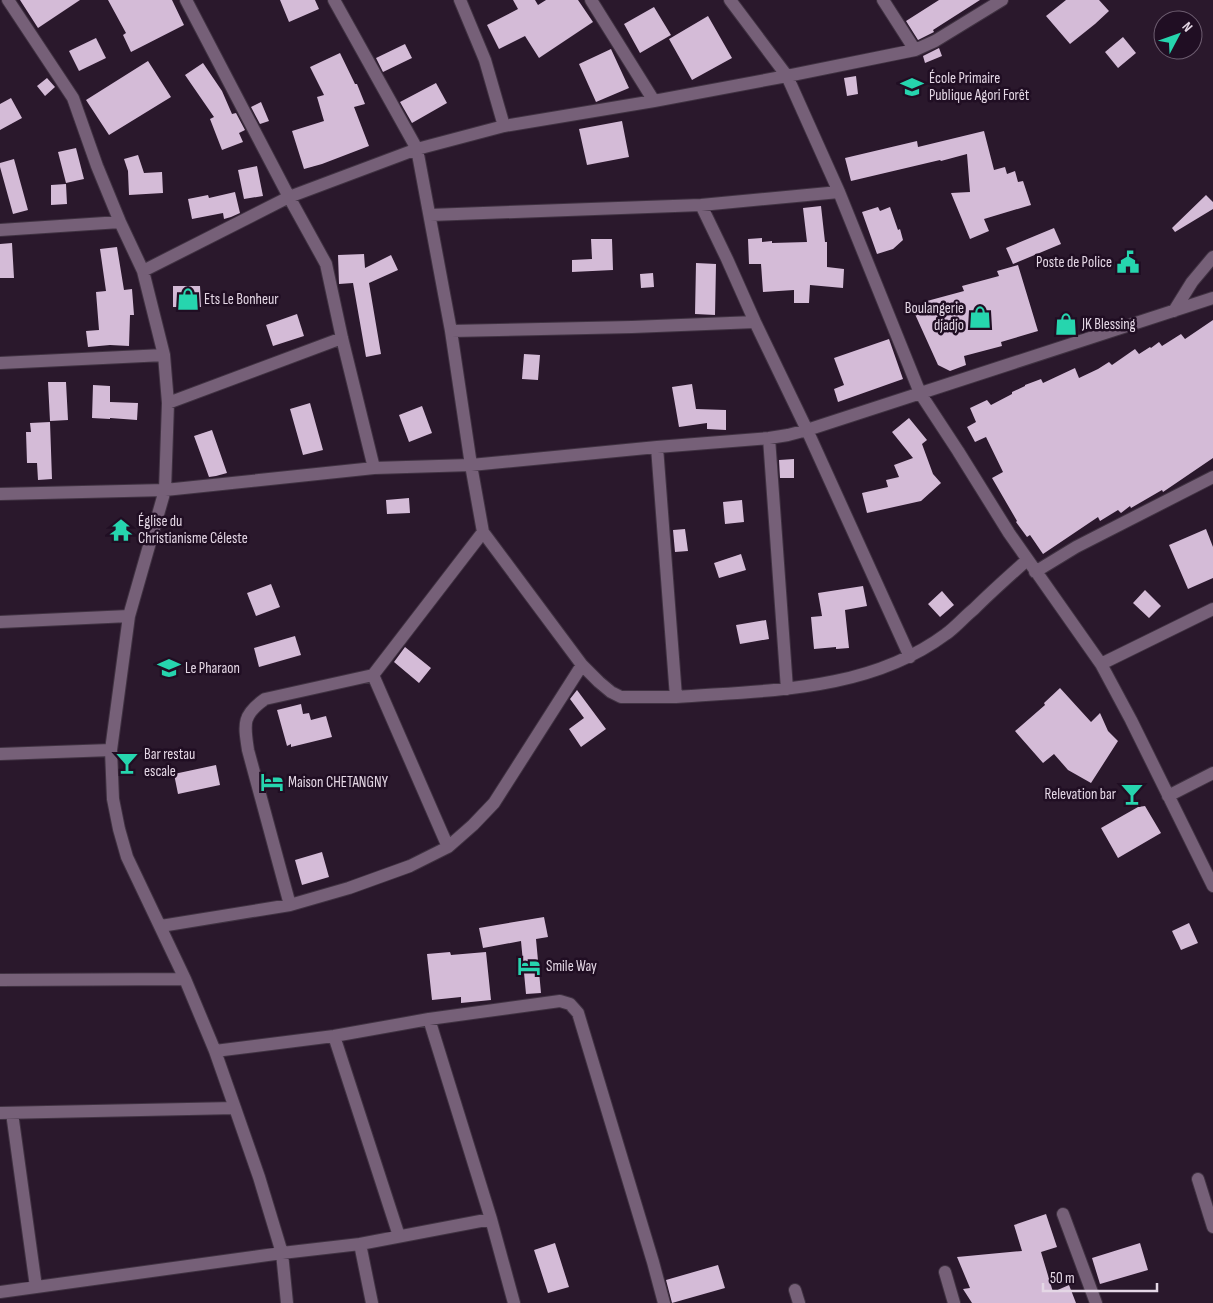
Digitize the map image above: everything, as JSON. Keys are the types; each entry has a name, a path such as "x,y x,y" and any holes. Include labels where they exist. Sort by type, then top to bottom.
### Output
{"street":[{"path":"8,0 73,98 120,222 144,271 164,355 168,403 165,490 129,616 111,750 113,799 127,857 185,979 215,1051 235,1108 282,1253 287,1303"},
{"path":"186,0 326,264 374,468"},
{"path":"334,0 417,149 451,331 483,532 582,665 611,692 621,697 676,696 787,689 822,684 876,671 910,657 946,634 1027,560"},
{"path":"460,0 485,60 504,126"},
{"path":"591,0 654,101"},
{"path":"730,0 787,76 839,192 920,393 1027,560 1101,664 1131,720 1213,886"},
{"path":"883,0 915,50"},
{"path":"144,271 289,197 417,149 504,126 654,101 915,50 936,41 1002,0"},
{"path":"430,215 701,205 839,192"},
{"path":"701,205 807,430 910,657"},
{"path":"0,230 120,222"},
{"path":"1174,311 1192,282 1213,257"},
{"path":"0,494 165,490 374,468 471,465 788,435 1213,298"},
{"path":"451,331 641,327 755,322"},
{"path":"168,403 342,338"},
{"path":"0,363 164,355"},
{"path":"769,438 787,689"},
{"path":"657,447 676,696"},
{"path":"1036,572 1076,548 1213,477"},
{"path":"290,905 248,750 245,731 246,720 253,707 265,699 373,675 483,532"},
{"path":"1101,664 1213,609"},
{"path":"0,622 129,616"},
{"path":"161,926 290,905 358,885 410,866 448,847 494,803 582,665"},
{"path":"373,675 448,847"},
{"path":"0,754 111,750"},
{"path":"1168,796 1213,773"},
{"path":"0,980 185,979"},
{"path":"215,1051 334,1036 429,1019 560,1001 570,1004 578,1013 664,1303"},
{"path":"429,1019 491,1219 514,1303"},
{"path":"334,1036 399,1236"},
{"path":"36,1287 6,1113 235,1108"},
{"path":"1198,1178 1213,1227"},
{"path":"1063,1214 1096,1303"},
{"path":"0,1292 360,1244 491,1219"},
{"path":"360,1244 372,1303"},
{"path":"945,1272 954,1303"},
{"path":"795,1290 799,1303"}],"building":[{"path":"20,0 80,0 38,28"},
{"path":"108,0 172,0 184,25 131,52 123,35 126,33"},
{"path":"280,0 315,0 319,9 289,22"},
{"path":"513,0 535,0 538,5 546,0 578,0 593,22 539,58 525,36 499,49 487,25 518,9"},
{"path":"939,0 980,0 933,30 934,32 918,40 906,21"},
{"path":"1066,0 1099,0 1109,11 1070,44 1046,16"},
{"path":"654,7 671,35 640,53 624,24"},
{"path":"708,16 732,58 692,80 669,39"},
{"path":"1123,37 1136,53 1118,68 1105,52"},
{"path":"96,38 106,58 79,71 69,51"},
{"path":"405,44 412,58 383,72 376,58"},
{"path":"939,48 942,56 925,63 923,56"},
{"path":"611,49 629,88 596,102 579,64"},
{"path":"340,53 355,84 357,84 365,104 354,107 369,146 304,169 292,131 324,121 317,97 324,95 310,67"},
{"path":"148,61 171,97 109,135 86,100"},
{"path":"203,63 222,91 232,114 236,113 245,130 239,133 243,142 222,150 210,119 214,117 185,75"},
{"path":"856,76 858,94 847,96 844,78"},
{"path":"47,78 55,87 45,96 37,86"},
{"path":"436,83 447,103 412,123 400,102"},
{"path":"11,98 22,118 0,130 0,104"},
{"path":"261,102 269,121 260,124 251,107"},
{"path":"622,121 629,157 587,165 579,129"},
{"path":"984,131 994,170 1005,167 1007,174 1015,171 1018,182 1023,181 1031,205 984,219 989,231 970,239 951,193 970,192 967,154 851,181 845,158 917,141 918,147"},
{"path":"76,148 84,179 66,183 58,152"},
{"path":"138,155 144,173 162,172 163,193 129,195 128,171 124,159"},
{"path":"14,159 28,210 13,214 0,163"},
{"path":"257,166 263,196 244,199 238,170"},
{"path":"66,184 67,204 51,205 51,185"},
{"path":"235,192 240,213 224,219 223,213 192,219 188,199 208,195 209,198"},
{"path":"1206,195 1213,202 1213,209 1175,232 1172,228"},
{"path":"821,206 825,242 827,242 827,267 844,269 843,288 810,285 809,303 794,303 794,290 763,292 761,264 749,264 748,239 762,238 762,242 772,241 772,243 807,242 803,208"},
{"path":"878,207 880,211 890,207 903,240 893,249 877,254 862,212"},
{"path":"1054,228 1061,244 1013,264 1006,248"},
{"path":"591,239 612,239 613,270 572,272 572,260 592,259"},
{"path":"12,243 14,278 0,278 0,244"},
{"path":"117,247 124,290 132,289 134,315 130,315 129,346 88,347 86,331 99,330 96,292 106,291 100,249"},
{"path":"364,254 365,268 391,255 398,270 369,283 381,354 366,357 353,283 339,284 338,255"},
{"path":"696,263 716,264 715,315 695,314"},
{"path":"1018,265 1038,331 1001,342 1002,346 964,356 966,365 950,371 938,365 914,312 928,308 927,301 964,291 962,286 999,276 997,271"},
{"path":"653,273 654,287 641,288 640,274"},
{"path":"173,286 200,286 201,307 173,307"},
{"path":"297,314 304,336 273,346 266,325"},
{"path":"1213,320 1213,458 1163,492 1162,490 1131,508 1130,506 1121,513 1118,510 1100,521 1098,517 1043,554 1030,535 1027,537 1016,522 992,478 1003,472 986,437 975,442 967,427 976,422 970,408 987,400 991,405 1025,385 1041,379 1043,383 1075,368 1079,378 1109,362 1112,365 1135,349 1139,354 1159,342 1162,346 1181,334 1185,339"},
{"path":"889,339 903,379 838,402 834,389 844,385 834,358"},
{"path":"524,354 540,355 538,380 522,379"},
{"path":"48,382 66,382 68,420 50,421"},
{"path":"692,384 696,409 726,410 726,430 707,429 707,423 679,427 672,387"},
{"path":"93,385 110,386 110,402 138,403 137,420 92,418"},
{"path":"310,403 323,450 303,455 290,409"},
{"path":"422,406 432,433 409,442 399,415"},
{"path":"909,418 927,440 922,444 933,474 941,483 921,501 867,513 862,493 888,487 886,480 899,477 894,465 913,458 892,432"},
{"path":"50,422 52,479 38,480 37,463 27,463 26,432 31,432 30,423"},
{"path":"212,430 227,473 209,477 194,436"},
{"path":"794,459 794,478 780,478 779,460"},
{"path":"409,498 410,513 387,514 386,500"},
{"path":"742,500 744,522 725,524 723,502"},
{"path":"685,529 688,551 675,552 673,530"},
{"path":"1206,529 1213,547 1213,578 1188,589 1169,545"},
{"path":"741,554 746,570 719,578 714,563"},
{"path":"271,584 280,607 256,616 247,593"},
{"path":"863,586 867,606 845,610 849,648 814,649 811,617 822,616 818,593"},
{"path":"1145,590 1161,606 1149,618 1133,603"},
{"path":"942,591 954,605 940,617 928,604"},
{"path":"766,620 769,639 740,644 736,625"},
{"path":"295,636 301,655 259,667 254,648"},
{"path":"405,647 431,668 419,683 394,662"},
{"path":"1060,688 1091,722 1100,713 1108,731 1118,741 1091,783 1068,770 1054,754 1043,763 1015,731 1045,705 1044,703"},
{"path":"577,690 606,729 581,747 569,729 584,718 570,699"},
{"path":"301,704 303,714 309,713 311,720 326,716 332,737 291,747 291,744 287,746 277,710"},
{"path":"216,765 220,785 178,794 174,774"},
{"path":"1145,806 1161,833 1118,858 1101,828 1138,807"},
{"path":"322,852 329,877 302,885 295,860"},
{"path":"544,917 548,937 536,939 541,993 526,994 521,941 483,948 479,928"},
{"path":"1189,923 1198,943 1181,950 1172,931"},
{"path":"450,952 451,955 486,952 491,1000 461,1003 461,997 432,1000 427,954"},
{"path":"1046,1214 1057,1247 1041,1252 1053,1292 1069,1285 1076,1303 972,1303 963,1289 970,1288 957,1257 1022,1251 1014,1225"},
{"path":"555,1243 569,1287 548,1293 534,1250"},
{"path":"1140,1243 1148,1270 1100,1284 1092,1258"},
{"path":"718,1265 725,1288 672,1303 666,1280"}],"place":[{"name":"École Primaire Publique Agori Forêt","path":"912,87"},
{"name":"Poste de Police","path":"1128,262"},
{"name":"Ets Le Bonheur","path":"188,299"},
{"name":"Boulangerie djadjo","path":"980,317"},
{"name":"JK Blessing","path":"1066,324"},
{"name":"Église du Christianisme Céleste","path":"121,530"},
{"name":"Le Pharaon","path":"169,668"},
{"name":"Bar restau escale","path":"127,763"},
{"name":"Maison CHETANGNY","path":"272,782"},
{"name":"Relevation bar","path":"1132,794"},
{"name":"Smile Way","path":"529,966"}]}
